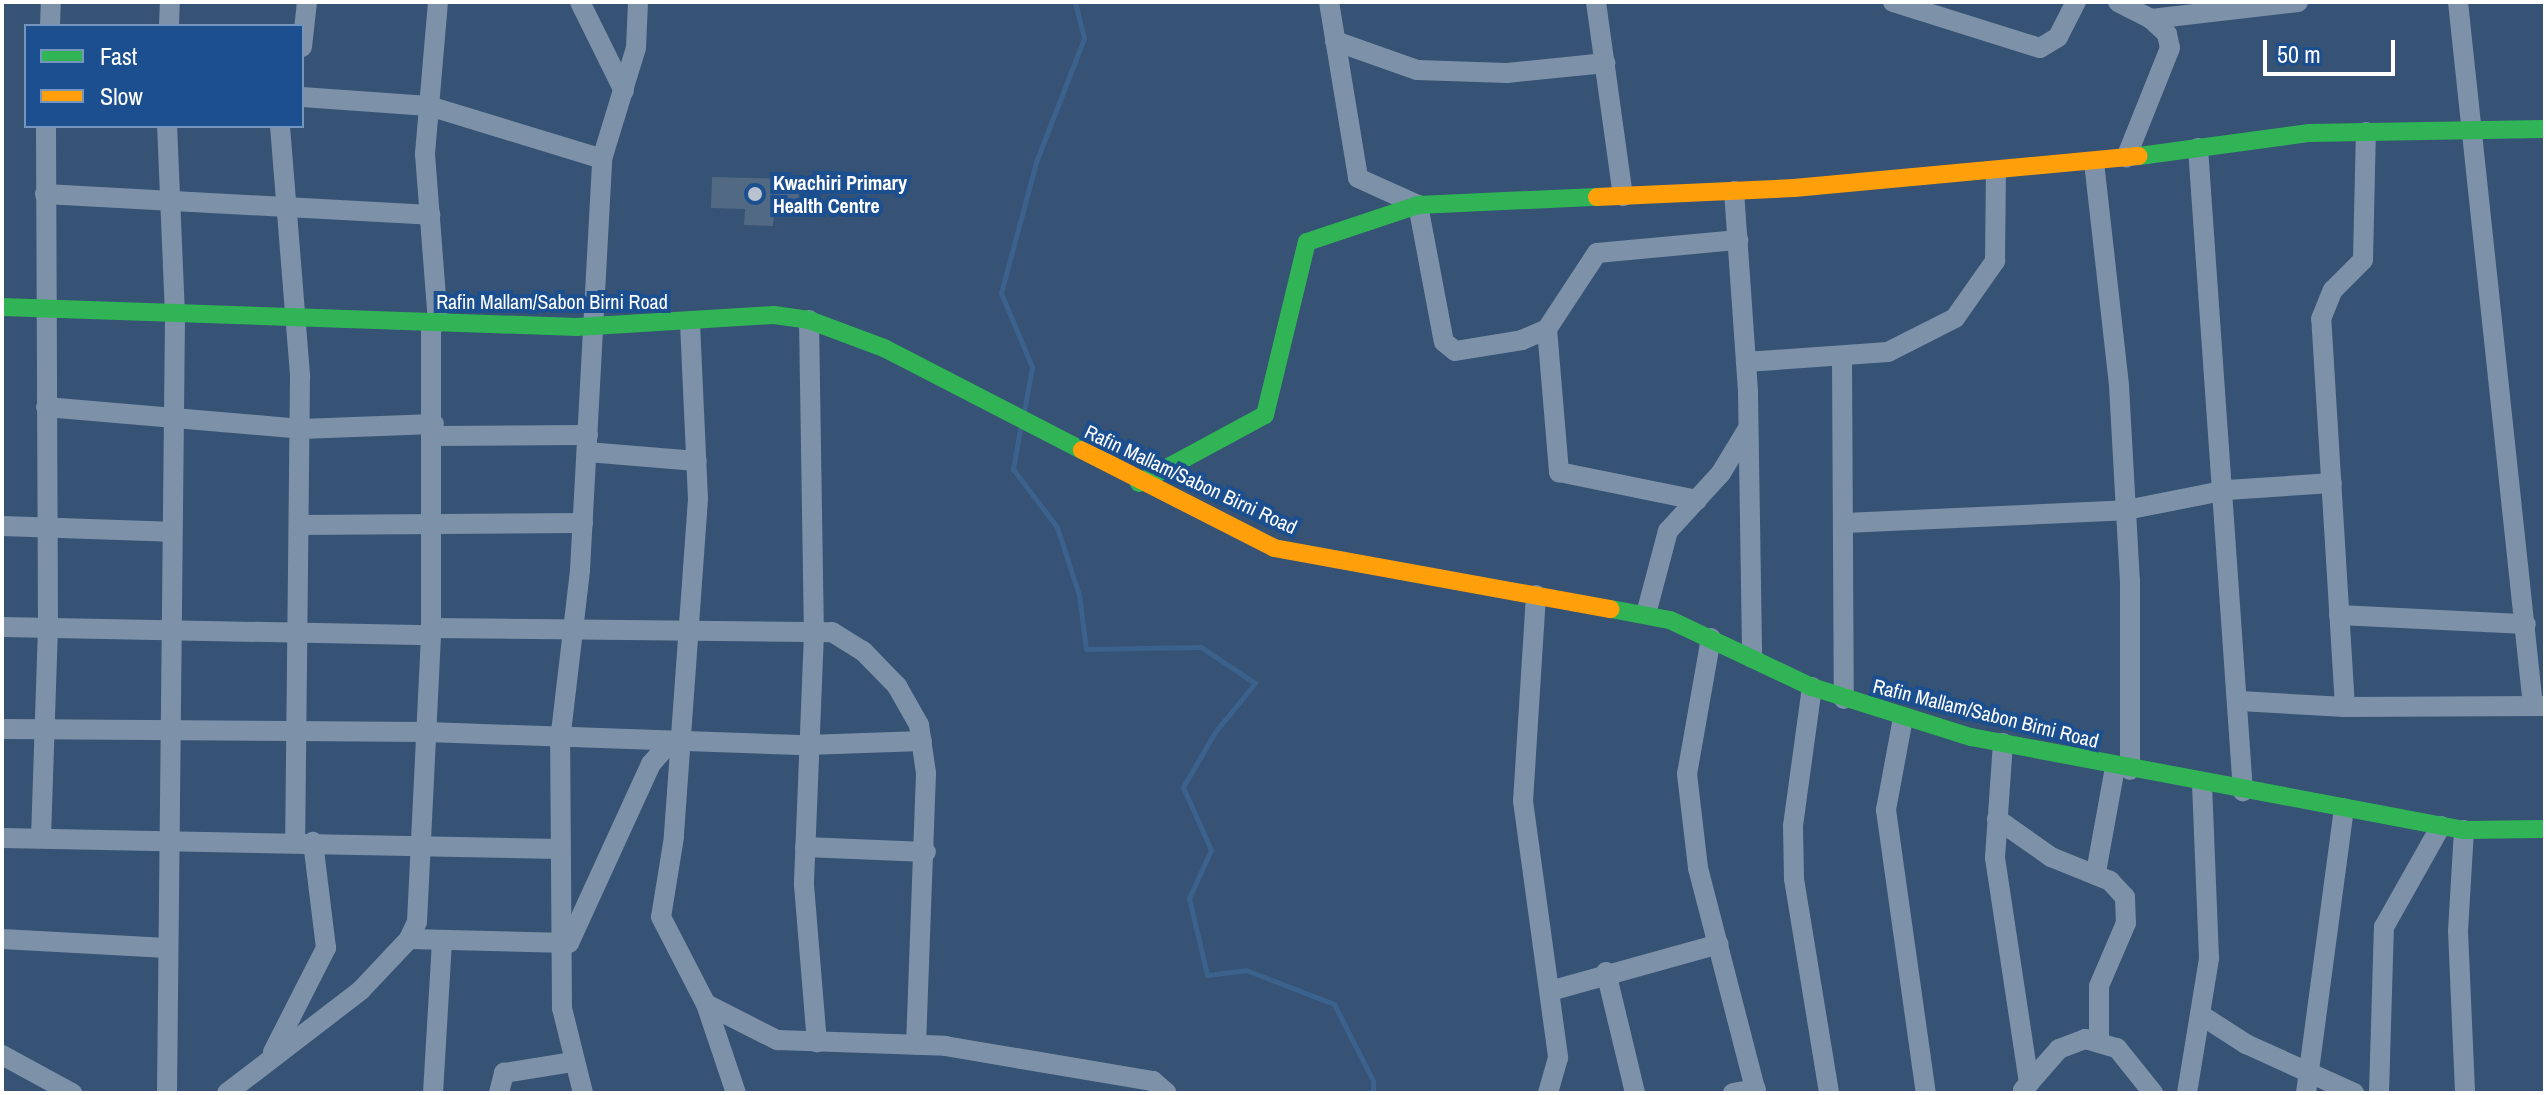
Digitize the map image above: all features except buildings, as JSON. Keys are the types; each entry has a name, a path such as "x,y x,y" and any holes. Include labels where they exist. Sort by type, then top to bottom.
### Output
{"street":[{"path":"50,24 51,2"},
{"path":"169,24 170,2"},
{"path":"304,29 307,2"},
{"path":"227,1093 361,990 409,939 417,922 431,631 435,323 429,106 438,2"},
{"path":"580,2 624,91"},
{"path":"583,1093 573,1062 559,942 560,741 583,523 602,159 639,31 638,2"},
{"path":"1329,2 1358,178 1418,205"},
{"path":"1596,2 1623,196"},
{"path":"1893,2 2040,48 2058,37 2076,2"},
{"path":"2118,2 2151,19 2167,34 2170,48 2126,158"},
{"path":"2151,19 2298,2"},
{"path":"2240,701 2345,707 2539,706 2526,624 2458,2"},
{"path":"1335,41 1417,70 1507,73 1605,63"},
{"path":"304,97 429,106 602,159"},
{"path":"41,838 48,627 46,128"},
{"path":"167,128 167,200 175,315 170,532 167,1093"},
{"path":"270,1058 326,948 304,842 296,732 301,429 296,319 280,128"},
{"path":"1139,483 1265,415 1307,242 1418,205 1734,191 1996,171 2366,132 2545,129"},
{"path":"2345,707 2321,319 2333,290 2363,260 2366,132"},
{"path":"2198,148 2227,490 2243,791"},
{"path":"2094,162 2126,510 2122,769 2096,872"},
{"path":"1746,362 1842,358 1916,341 1972,300 1995,261 1996,171"},
{"path":"1734,191 1746,362 1752,658"},
{"path":"45,194 285,210 430,215"},
{"path":"1418,205 1444,342 1468,353 1547,329"},
{"path":"1697,500 1559,472 1547,329 1597,253 1738,240"},
{"name":"Rafin Mallam/Sabon Birni Road","path":"2,307 46,311 594,327 774,315 809,320 884,348 1139,483 1274,548 1646,614 1711,638 1812,687 1844,699 1903,718 2003,743 2122,769 2464,830 2545,829"},
{"path":"809,320 814,633 805,847 817,1042"},
{"path":"690,323 697,461 690,632 676,741 661,917 706,1004 736,1093"},
{"path":"1842,358 1844,699"},
{"path":"46,407 301,429 434,430 588,444 697,461"},
{"path":"1646,614 1658,552 1747,430"},
{"path":"1845,523 2126,510 2227,490 2332,483"},
{"path":"300,525 433,520 583,523"},
{"path":"2,526 170,532"},
{"path":"1536,595 1523,801 1558,1058 1548,1093"},
{"path":"2339,615 2526,624"},
{"path":"2,627 170,626 297,631 573,633 832,632 863,651 897,686 922,741 926,852 916,1045"},
{"path":"1711,638 1687,774 1698,868 1756,1091 1733,1093"},
{"path":"1812,687 1793,826 1794,879 1829,1093"},
{"path":"1903,718 1886,810 1926,1093"},
{"path":"2,729 170,733 427,732 560,741 807,745 922,741"},
{"path":"409,939 559,942 576,937 623,819 651,764 676,741"},
{"path":"2003,743 1995,858 2025,1088"},
{"path":"2187,1093 2209,958 2202,784"},
{"path":"2306,1093 2344,809"},
{"path":"1997,819 2051,857 2096,872 2120,887 2126,923 2099,986 2099,1040"},
{"path":"2379,1093 2384,927 2441,826"},
{"path":"2464,830 2458,931 2465,1093"},
{"path":"2,838 422,843 559,849"},
{"path":"805,847 926,852"},
{"path":"2,939 167,948"},
{"path":"433,1093 442,940"},
{"path":"1550,991 1606,972 1719,944"},
{"path":"1606,972 1635,1093"},
{"path":"706,1004 777,1040 916,1045 1153,1081 1167,1093"},
{"path":"2201,1015 2246,1044 2308,1069 2354,1093"},
{"path":"2025,1088 2059,1049 2099,1040 2136,1066 2153,1093"},
{"path":"2,1055 72,1093"},
{"path":"499,1093 504,1073 573,1062"}],"waterway":[{"path":"1024,411 1032,367 1001,293 1036,162 1084,38 1075,2"},
{"path":"1020,429 1013,469 1057,527 1079,595 1086,649 1201,647 1255,683 1215,732 1183,787 1211,850 1189,898 1207,975 1246,970 1334,1004 1373,1081 1373,1093"}],"traffic: fast":[{"path":"2139,156 2309,133 2545,129"},
{"path":"1139,483 1265,415 1307,242 1418,205 1597,197"},
{"path":"2,307 577,327 774,315 809,320 884,348 1082,450"},
{"path":"1611,609 1670,620 1812,687 1971,737 2464,830 2545,829"}],"traffic: slow":[{"path":"1597,197 1794,188 2139,156"},
{"path":"1082,450 1274,548 1611,609"}],"place":[{"name":"Kwachiri Primary Health Centre","path":"755,194"}]}
